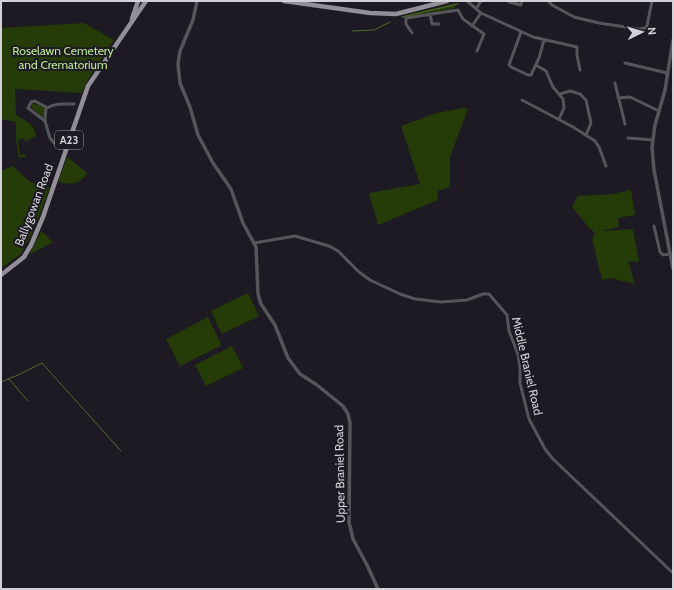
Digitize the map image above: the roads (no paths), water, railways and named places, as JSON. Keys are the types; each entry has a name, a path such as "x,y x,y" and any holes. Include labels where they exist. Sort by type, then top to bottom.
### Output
{"main road":[{"name":"Ballygowan Road","path":"128,27 138,1"},
{"name":"Ballygowan Road","path":"1,275 24,257 31,245 43,217 88,86 146,1"},
{"path":"284,1 396,14 447,1"}],"street":[{"name":"Upper Braniel Road","path":"197,1 193,20 182,44 178,58 180,83 190,107 198,135 214,163 231,188 243,223 254,242 256,252 258,294 262,304 277,328 288,358 300,374 339,402 348,414 350,423 349,522 353,539 378,589"},
{"path":"467,1 481,13 521,32 544,40 577,47 580,70"},
{"path":"476,9 481,1"},
{"path":"510,1 521,5 522,1"},
{"path":"548,1 552,5 574,17 599,23 639,29 647,26 652,1"},
{"path":"412,33 406,24 406,18 458,10 463,20 484,34 476,51"},
{"path":"472,26 481,13"},
{"path":"430,14 432,24 439,24"},
{"path":"521,32 509,65 528,75 531,75 544,40"},
{"path":"673,40 668,73 652,140 654,170 673,268"},
{"path":"625,63 668,73"},
{"path":"536,64 546,71 553,87 563,99 564,105 559,119"},
{"path":"615,83 624,124"},
{"path":"560,94 567,91 575,92 586,100 591,123 586,135"},
{"path":"618,98 630,97 659,111"},
{"path":"522,100 559,119 597,143 606,166"},
{"path":"46,121 28,108 31,102 35,102 47,108 60,104 74,104"},
{"path":"47,108 46,121 50,138 54,143 67,146"},
{"path":"628,138 652,140"},
{"path":"602,155 608,154"},
{"path":"654,226 660,252 663,255 670,254"},
{"name":"Middle Braniel Road","path":"254,242 295,236 329,246 338,251 359,272 370,280 400,294 415,299 433,302 458,301 486,293 489,294 507,315 509,331 518,354 520,383 529,419 545,449 553,459 673,572"}],"waterway":[{"path":"402,17 458,4"},
{"path":"352,31 374,30 390,22"},
{"path":"1,382 42,363 121,451"},
{"path":"9,379 28,401"}],"park label":[{"name":"Roselawn Cemetery and Crematorium","path":"63,58"}]}
